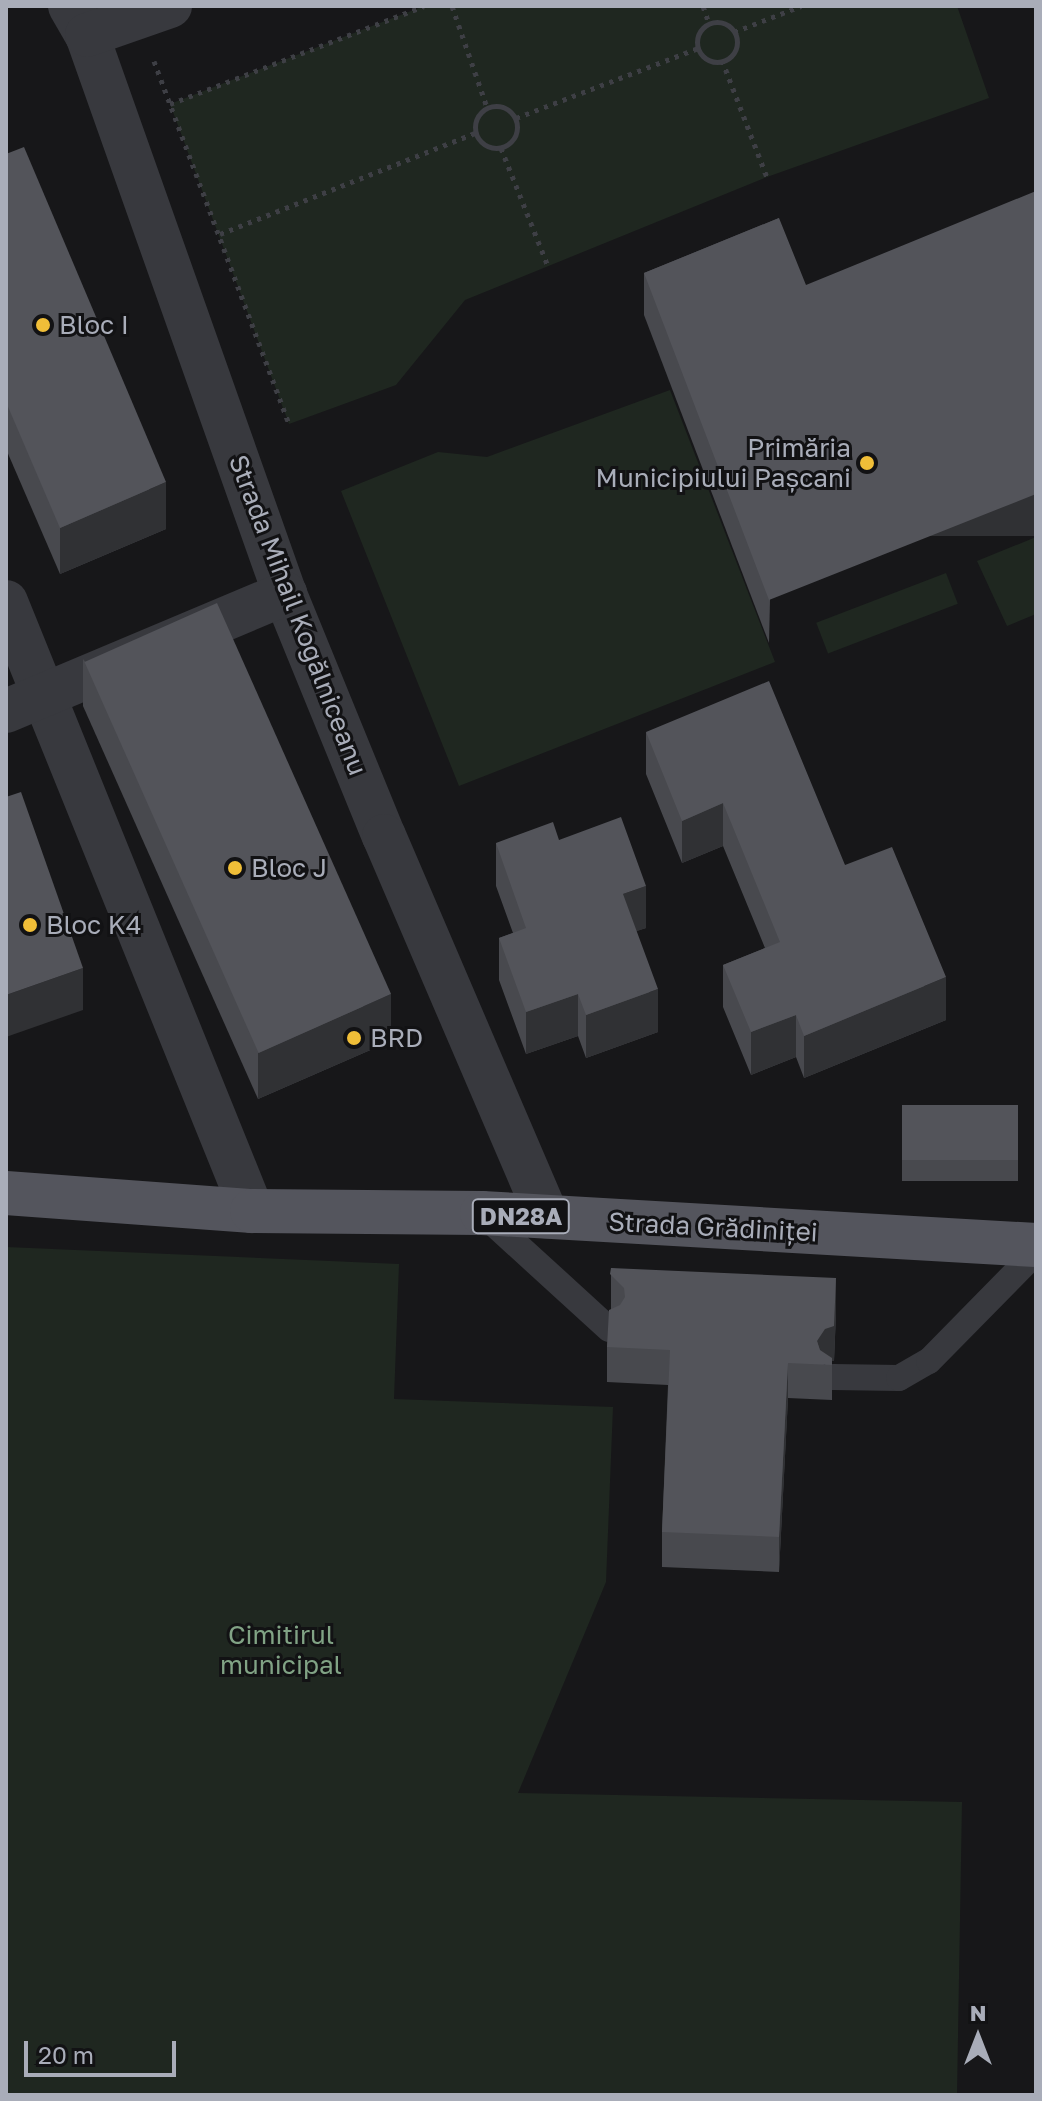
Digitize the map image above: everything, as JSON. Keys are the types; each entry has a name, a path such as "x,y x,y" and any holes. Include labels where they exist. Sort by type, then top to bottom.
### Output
{"main road":[{"name":"Strada Grădiniței","path":"6,1193 252,1211 482,1213 1036,1245"}],"street":[{"path":"78,21 170,6"},
{"name":"Strada Mihail Kogălniceanu","path":"78,21 285,594 384,836 547,1217"},
{"path":"25,704 285,594"},
{"path":"6,602 25,704 252,1211"}],"lane":[{"path":"482,1213 609,1329"},
{"path":"833,1377 899,1378 929,1361 1036,1252"}],"path":[{"path":"289,424 170,104 424,6"},
{"path":"452,6 487,108"},
{"path":"703,6 709,23"},
{"path":"734,32 801,6"},
{"path":"709,23 725,24 734,32 735,50 722,60 710,60 698,48 700,31 709,23"},
{"path":"516,118 698,48"},
{"path":"722,60 767,177"},
{"path":"500,106 516,118 516,136 501,148 488,147 475,133 475,121 487,108 500,106"},
{"path":"220,234 475,133"},
{"path":"501,148 548,266"}],"green space":[{"path":"424,6 957,6 989,98 767,177 465,300 396,385 289,424 170,104"},
{"path":"670,390 775,662 459,786 341,491 438,452 487,457"},
{"path":"1036,537 1036,614 1007,626 977,561"},
{"path":"946,573 958,604 828,654 816,623"},
{"name":"Cimitirul municipal","path":"6,1247 399,1264 394,1399 613,1407 606,1582 518,1793 962,1802 957,2095 6,2095"}],"building":[{"name":"Bloc I","path":"24,147 166,482 60,528 6,402 6,154"},
{"name":"Primăria Municipiului Pașcani","path":"1036,191 1036,494 769,600 644,273 779,218 806,285"},
{"name":"Bloc J","path":"217,603 391,994 259,1053 85,662"},
{"path":"769,681 845,865 892,847 946,977 804,1036 796,1015 751,1032 723,965 780,942 723,803 682,821 646,732"},
{"name":"Bloc K4","path":"21,792 83,968 6,995 6,797"},
{"path":"621,817 646,886 623,894 658,989 586,1015 578,994 526,1012 499,938 526,928 496,843 553,822 559,840"},
{"path":"902,1105 1018,1105 1018,1160 902,1160"},
{"path":"611,1268 836,1278 834,1326 825,1329 817,1341 820,1350 832,1358 832,1365 788,1363 779,1537 662,1532 670,1350 607,1347 609,1310 620,1305 625,1297 624,1288 610,1274"}],"place":[{"name":"Bloc I","path":"43,325"},
{"name":"Primăria Municipiului Pașcani","path":"867,463"},
{"name":"Bloc J","path":"235,868"},
{"name":"Bloc K4","path":"30,925"},
{"name":"BRD","path":"354,1038"}]}
